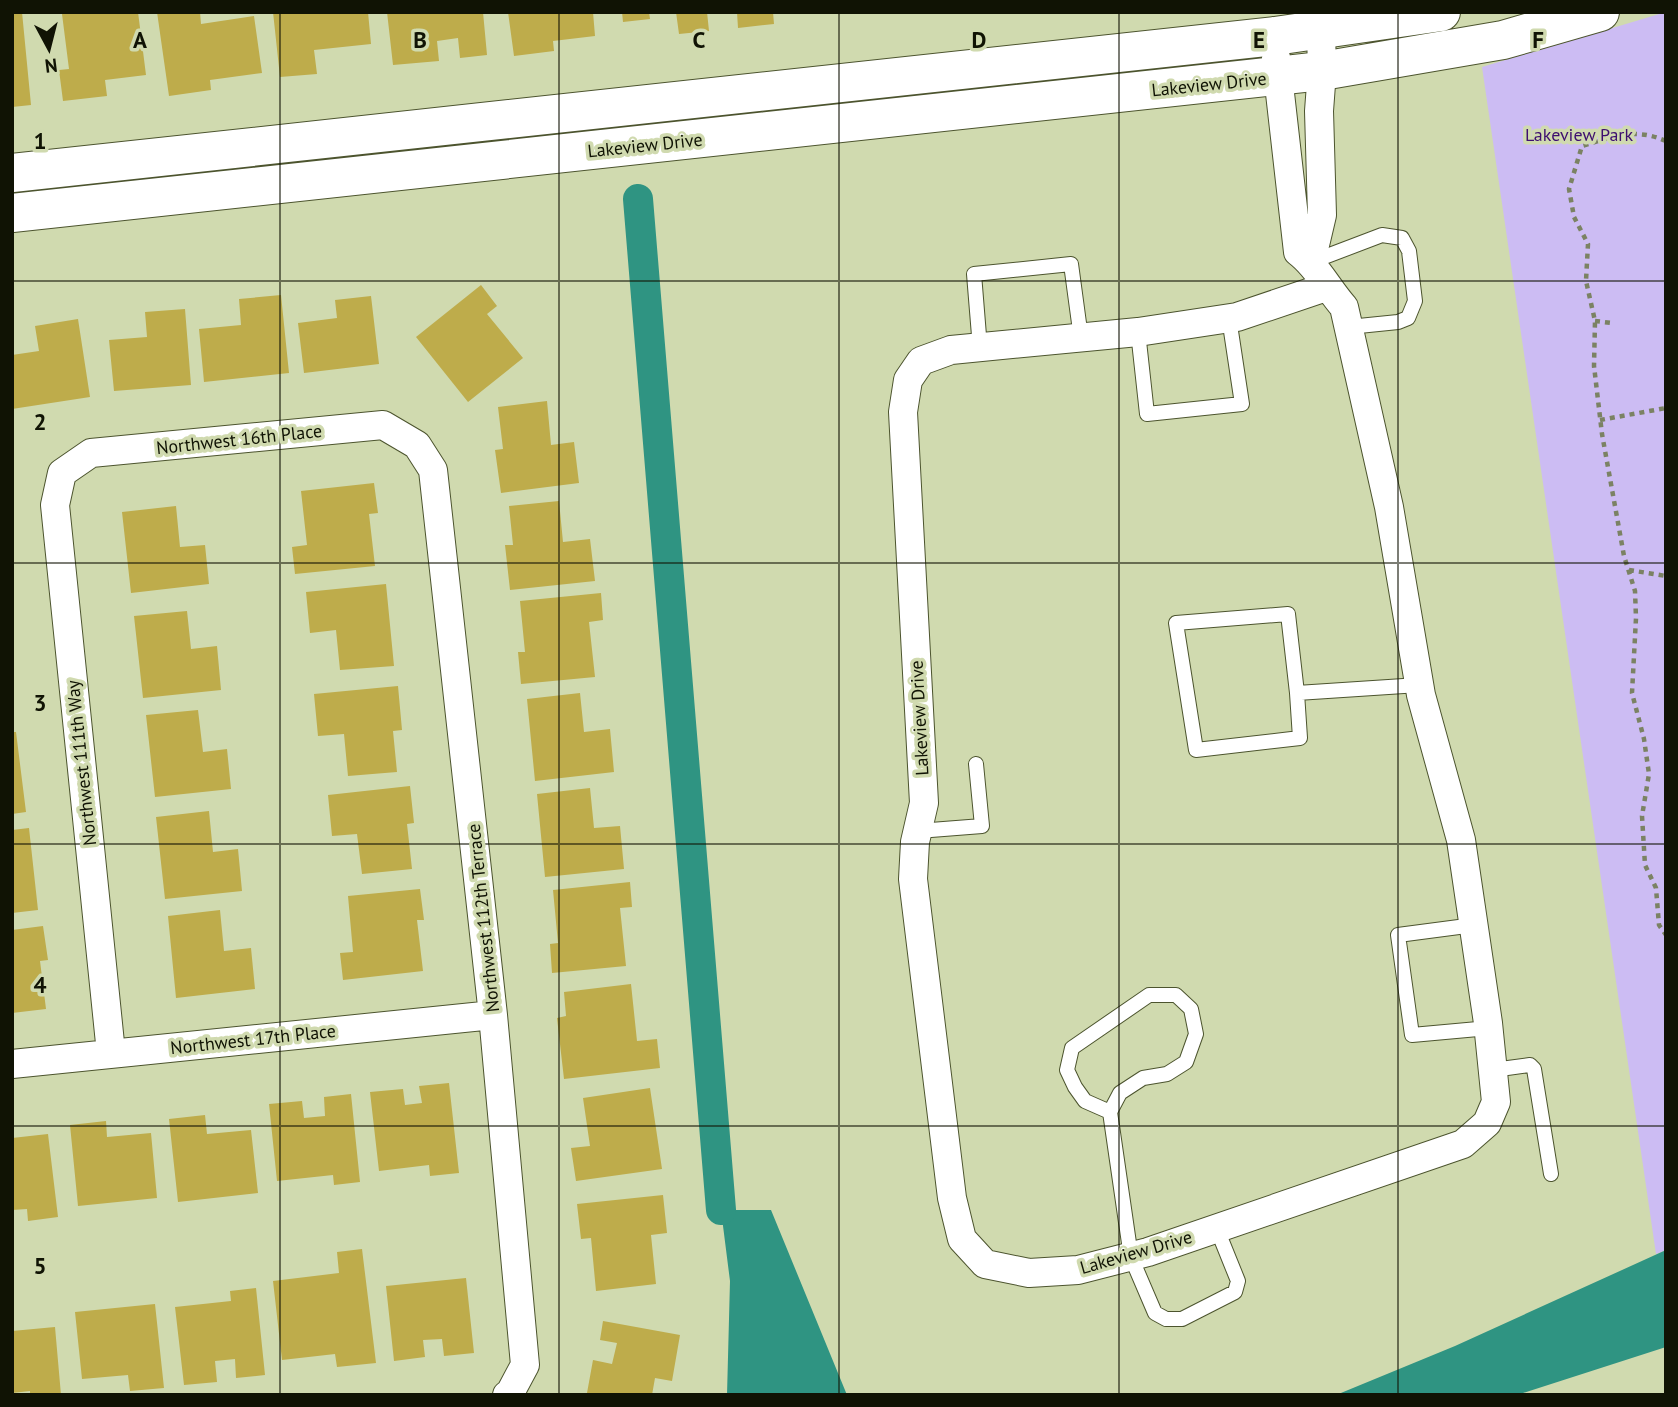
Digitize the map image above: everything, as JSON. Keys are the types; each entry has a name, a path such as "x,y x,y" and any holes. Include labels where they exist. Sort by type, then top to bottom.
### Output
{"street":[{"path":"12,173 1275,30 1320,21 1441,12"},
{"name":"Lakeview Drive","path":"12,213 1322,71 1503,40 1600,12"},
{"path":"1311,262 1322,215 1320,21"},
{"name":"Lakeview Drive","path":"1275,30 1298,252 1311,262 1326,287 1344,307 1349,327 1389,507 1419,685 1461,841 1489,1028 1496,1102 1487,1123 1463,1144 1131,1257 1078,1270 1029,1273 985,1264 962,1240 952,1198 913,878 924,803 903,412 908,380 921,361 951,350 1138,332 1229,318 1326,287"},
{"name":"Northwest 16th Place","path":"62,473 92,453 383,425 417,445"},
{"name":"Northwest 112th Terrace","path":"417,445 433,470 493,1015 525,1365 509,1394"},
{"name":"Northwest 111th Way","path":"62,473 55,505 111,1053"},
{"name":"Northwest 17th Place","path":"12,1063 493,1015"}],"lane":[{"path":"1311,262 1382,235 1402,238 1409,251 1415,301 1408,318 1398,322 1349,327"},
{"path":"979,348 974,274 1071,264 1081,338"},
{"path":"1138,332 1147,414 1242,404 1229,318"},
{"path":"1288,614 1297,693 1300,738 1196,750 1177,623 1288,614"},
{"path":"1297,693 1419,685"},
{"path":"918,831 982,826 976,764"},
{"path":"1474,925 1398,935 1412,1035 1489,1028"},
{"path":"1110,1112 1085,1101 1074,1087 1067,1070 1072,1048 1149,995 1176,995 1191,1009 1196,1034 1186,1062 1167,1074 1143,1078 1120,1093 1110,1112 1131,1257 1155,1313 1166,1319 1182,1319 1235,1292 1238,1281 1217,1228"},
{"path":"1493,1070 1530,1065 1534,1069 1551,1174"}],"path":[{"path":"1666,141 1642,132 1582,146 1569,189 1574,217 1588,244 1586,281 1595,321 1594,366 1600,420 1623,555 1634,591 1636,618 1632,693 1644,739 1649,774 1642,816 1645,865 1656,888 1659,925 1666,935"},
{"path":"1595,321 1612,323"},
{"path":"1600,420 1666,408"},
{"path":"1628,570 1666,576"}],"green space":[{"name":"Lakeview Park","path":"1666,12 1666,1250 1656,1254 1482,67"}],"water":[{"path":"721,1210 771,1210 847,1395 727,1395 730,1281"},
{"path":"1666,1250 1666,1347 1517,1395 1336,1395 1455,1346"}],"building":[{"path":"12,12 22,12 31,105 12,107"},
{"path":"138,12 146,75 105,80 107,96 63,101 59,70 69,69 62,14"},
{"path":"157,12 200,12 201,24 254,16 262,73 210,80 211,90 169,96"},
{"path":"273,12 368,12 371,44 314,50 317,74 280,77"},
{"path":"387,12 483,12 487,55 460,58 458,38 437,41 439,61 393,65"},
{"path":"508,12 593,12 595,36 553,41 554,51 514,56"},
{"path":"622,12 649,12 650,19 623,22"},
{"path":"676,12 707,12 709,31 679,34"},
{"path":"737,12 773,12 774,24 738,28"},
{"path":"481,285 497,306 487,314 523,358 468,402 416,337"},
{"path":"281,295 289,373 204,382 199,329 241,325 239,299"},
{"path":"371,296 379,364 304,373 298,323 337,318 335,300"},
{"path":"185,309 191,385 114,391 109,340 147,337 145,312"},
{"path":"78,319 90,397 12,409 12,355 39,351 35,326"},
{"path":"547,401 551,445 574,442 579,483 501,493 495,450 503,449 498,407"},
{"path":"374,483 378,513 369,514 375,566 295,574 292,547 307,545 301,491"},
{"path":"559,501 563,542 590,539 595,581 510,590 505,545 513,545 509,506"},
{"path":"176,506 180,547 205,545 209,584 131,593 122,512"},
{"path":"386,584 394,666 340,670 336,630 310,633 306,592"},
{"path":"601,593 603,620 589,622 595,677 521,684 518,652 525,652 520,601"},
{"path":"187,611 191,649 217,646 221,690 143,698 134,616"},
{"path":"398,686 402,730 393,731 397,772 348,776 344,734 318,736 314,694"},
{"path":"580,693 584,732 610,729 614,772 535,781 527,699"},
{"path":"198,710 203,752 227,749 231,789 155,797 146,715"},
{"path":"12,732 16,732 26,812 12,814"},
{"path":"410,786 414,823 407,824 412,869 362,874 357,834 332,836 328,795"},
{"path":"590,788 594,828 620,826 624,869 545,877 537,794"},
{"path":"209,811 213,852 238,849 242,891 165,899 156,817"},
{"path":"29,828 38,910 12,913 12,830"},
{"path":"630,882 632,907 620,908 626,966 552,973 550,944 558,943 553,890"},
{"path":"420,889 424,920 417,920 423,971 343,980 340,953 353,952 348,896"},
{"path":"220,910 224,951 251,948 255,989 176,998 168,916"},
{"path":"43,926 48,960 40,961 46,1009 12,1013 12,930"},
{"path":"631,984 637,1041 657,1039 660,1068 564,1079 557,1018 566,1016 564,992"},
{"path":"449,1083 459,1173 430,1176 429,1165 379,1171 370,1092 403,1089 405,1105 422,1103 419,1086"},
{"path":"650,1088 662,1169 576,1181 571,1148 590,1146 583,1098"},
{"path":"351,1094 360,1182 334,1185 333,1175 277,1181 269,1104 302,1101 304,1118 325,1116 324,1097"},
{"path":"205,1115 207,1134 251,1130 258,1193 178,1202 169,1119"},
{"path":"106,1121 107,1137 151,1133 157,1198 78,1206 70,1125"},
{"path":"48,1134 58,1217 28,1221 27,1209 12,1210 12,1138"},
{"path":"663,1195 667,1233 651,1235 656,1284 596,1291 591,1238 581,1239 577,1204"},
{"path":"362,1249 376,1363 337,1367 335,1354 282,1360 273,1281 339,1273 337,1252"},
{"path":"466,1278 474,1353 444,1356 442,1339 423,1340 425,1357 394,1361 386,1286"},
{"path":"256,1288 265,1375 236,1378 235,1359 215,1361 217,1382 184,1385 175,1307 231,1301 230,1291"},
{"path":"155,1304 164,1388 130,1391 128,1375 82,1379 75,1312"},
{"path":"603,1321 680,1335 672,1381 655,1378 652,1395 587,1393 593,1360 612,1364 617,1343 600,1340"},
{"path":"55,1327 61,1395 30,1395 30,1391 12,1393 12,1331"}],"waterway":[{"path":"638,199 721,1210"}]}
